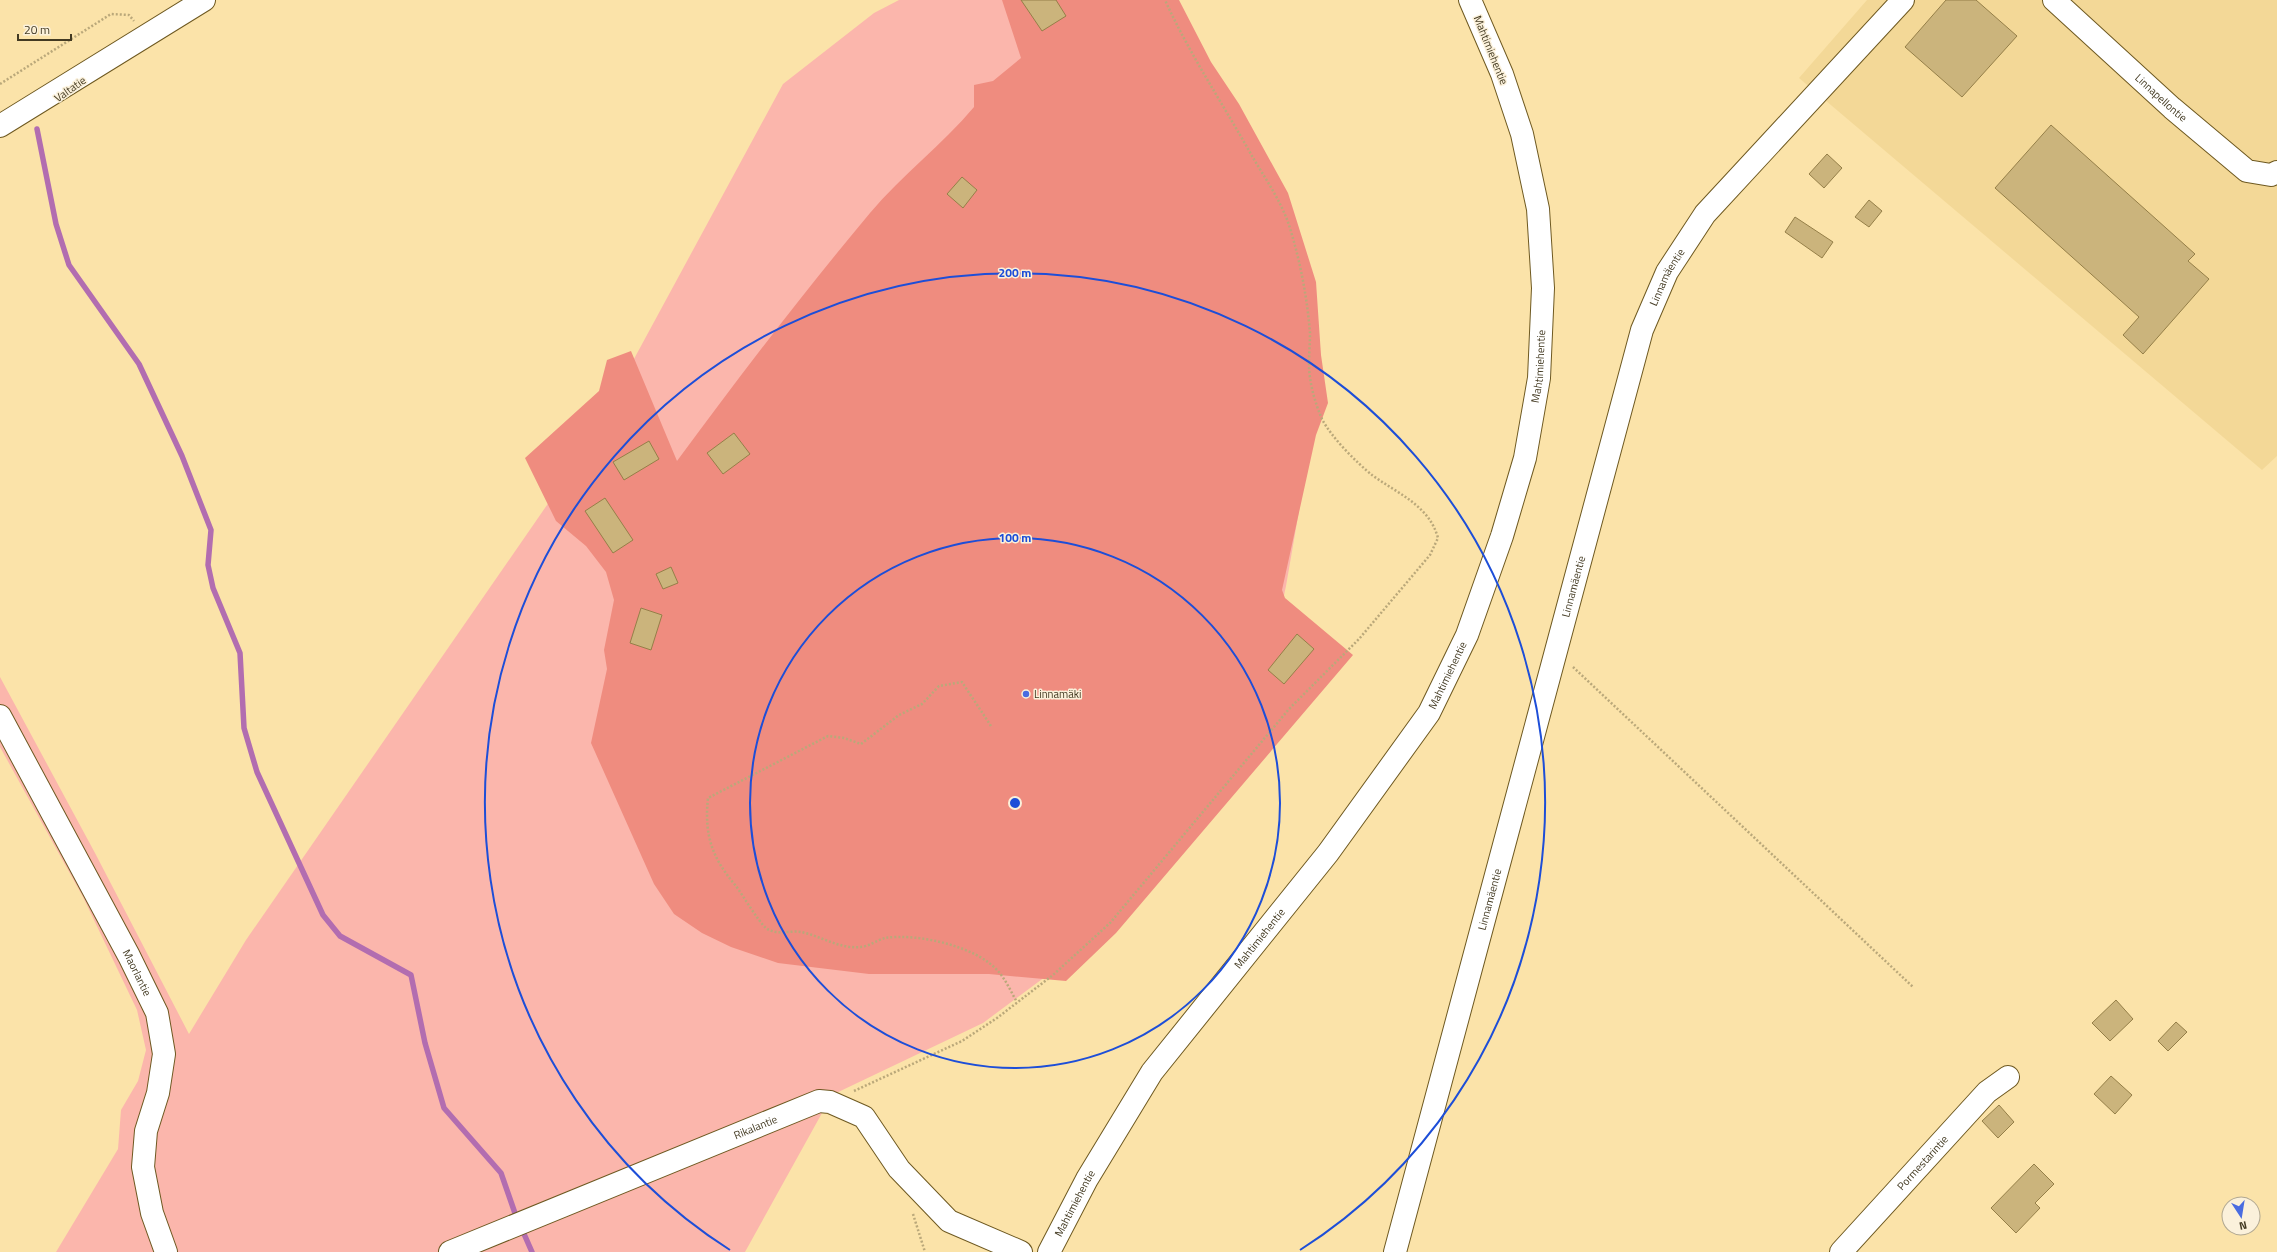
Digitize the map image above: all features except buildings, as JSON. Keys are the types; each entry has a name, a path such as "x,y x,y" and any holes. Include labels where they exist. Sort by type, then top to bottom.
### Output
{"street":[{"name":"Valtatie","path":"0,126 204,0"},
{"name":"Mahtimiehentie","path":"1049,1252 1087,1179 1152,1072 1328,853 1429,713 1467,635 1502,536 1525,458 1539,378 1543,288 1538,209 1522,134 1502,74 1470,0"},
{"name":"Linnamäentie","path":"1395,1252 1642,330 1667,272 1705,214 1903,0"},
{"name":"Linnapellontie","path":"2054,0 2172,108 2247,171 2271,175 2277,172"},
{"name":"Valtatie","path":"0,140 144,37"},
{"name":"Maorlantie","path":"0,716 129,956 157,1014 164,1054 158,1093 146,1131 143,1168 152,1213 166,1252"},
{"name":"Pormestarintie","path":"1840,1252 1987,1092 2008,1077"},
{"name":"Rikalantie","path":"450,1252 819,1101 830,1102"},
{"path":"830,1102 864,1117 899,1169 950,1221 1021,1252"}],"path":[{"path":"830,1102 962,1041 1053,975 1110,923 1289,709 1359,639 1430,555 1438,538 1434,524 1421,509 1371,474 1335,437 1322,419 1313,392 1309,366 1310,334 1306,297 1299,258 1288,223 1252,154 1196,62 1165,0"},
{"path":"0,84 111,14 129,15 144,37"},
{"path":"1556,651 1913,987"},
{"path":"991,726 962,682 939,686 922,704 898,715 861,744 844,738 828,736 708,798 706,817 712,848 719,867 766,928 779,933 801,932 842,946 860,947 884,938 904,937 954,945 978,957 998,971 1017,1002"}],"shaded area":[{"path":"899,0 1161,0 1314,424 1286,586 1253,741 1053,971 983,1023 832,1095 745,1252 56,1252 118,1149 121,1110 138,1081 146,1050 137,1010 83,897 0,747 0,677 95,853 189,1034 246,940 583,453 783,84 874,13"},
{"path":"1002,0 1179,0 1211,62 1239,104 1288,193 1316,282 1321,355 1328,403 1316,435 1282,590 1285,598 1353,655 1116,933 1066,981 989,974 869,974 778,963 731,947 702,933 674,914 654,884 591,743 607,669 604,650 614,600 606,572 586,546 556,521 525,458 599,391 607,360 631,351 677,461 820,274 870,213 895,186 962,121 974,107 974,85 993,81 1021,58"},
{"path":"1867,0 2277,0 2277,456 2262,470 1799,78"}],"waterway":[{"path":"37,129 56,224 69,265 139,364 182,456 211,530 208,565 213,588 240,653 244,728 257,772 323,915 340,936 411,975 425,1043 444,1108 501,1173 517,1219"},
{"path":"521,1227 532,1252"}],"place":[{"name":"Linnamäki","path":"1026,694"}]}
